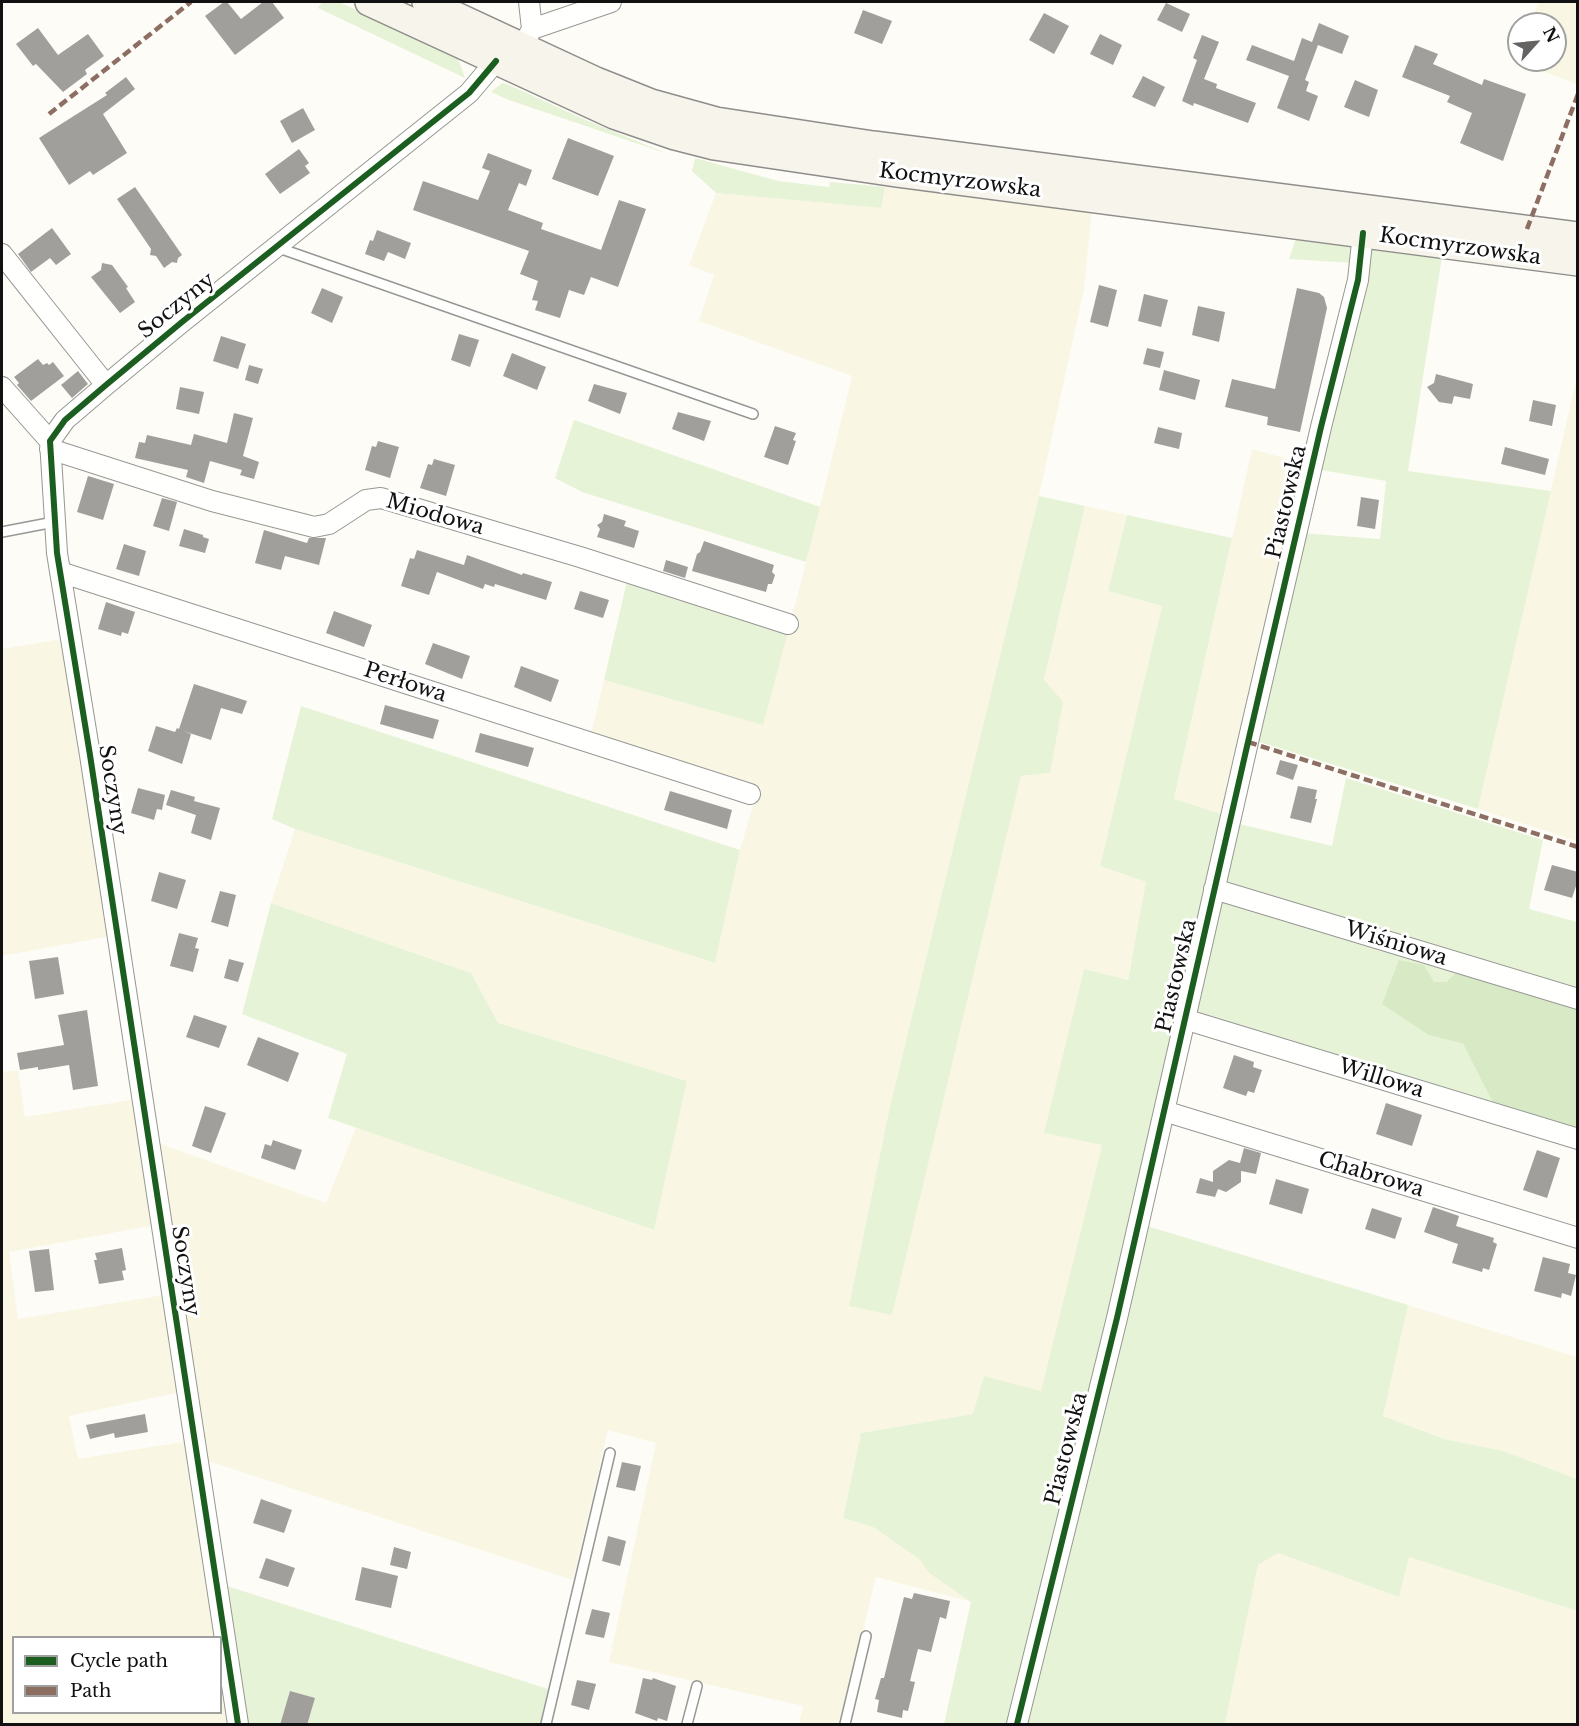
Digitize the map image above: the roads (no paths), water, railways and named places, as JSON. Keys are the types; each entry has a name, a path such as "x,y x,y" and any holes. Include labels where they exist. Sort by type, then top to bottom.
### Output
{"main road":[{"name":"Kocmyrzowska","path":"369,2 614,115 675,136 714,146 885,171 1578,262"},
{"name":"Kocmyrzowska","path":"426,2 527,38 596,81 651,103 745,127 1578,236"}],"street":[{"path":"529,2 527,38 611,2"},
{"name":"Soczyny","path":"237,1725 90,755 60,572 54,522 50,445 65,420 469,93 496,61"},
{"name":"Piastowska","path":"1017,1725 1117,1318 1214,889 1358,280 1363,233"},
{"path":"2,254 106,385"},
{"path":"2,387 50,445"},
{"name":"Miodowa","path":"50,445 212,501 314,526 329,525 366,500 381,498 580,557 788,624"},
{"name":"Perłowa","path":"60,572 750,794"},
{"name":"Wiśniowa","path":"1214,889 1578,999"},
{"name":"Willowa","path":"1184,1019 1578,1139"},
{"name":"Chabrowa","path":"1164,1111 1578,1238"}],"lane":[{"path":"276,247 753,414"},
{"path":"2,532 54,522"},
{"path":"546,1725 610,1454"},
{"path":"845,1725 866,1636"},
{"path":"687,1725 697,1686"}]}
